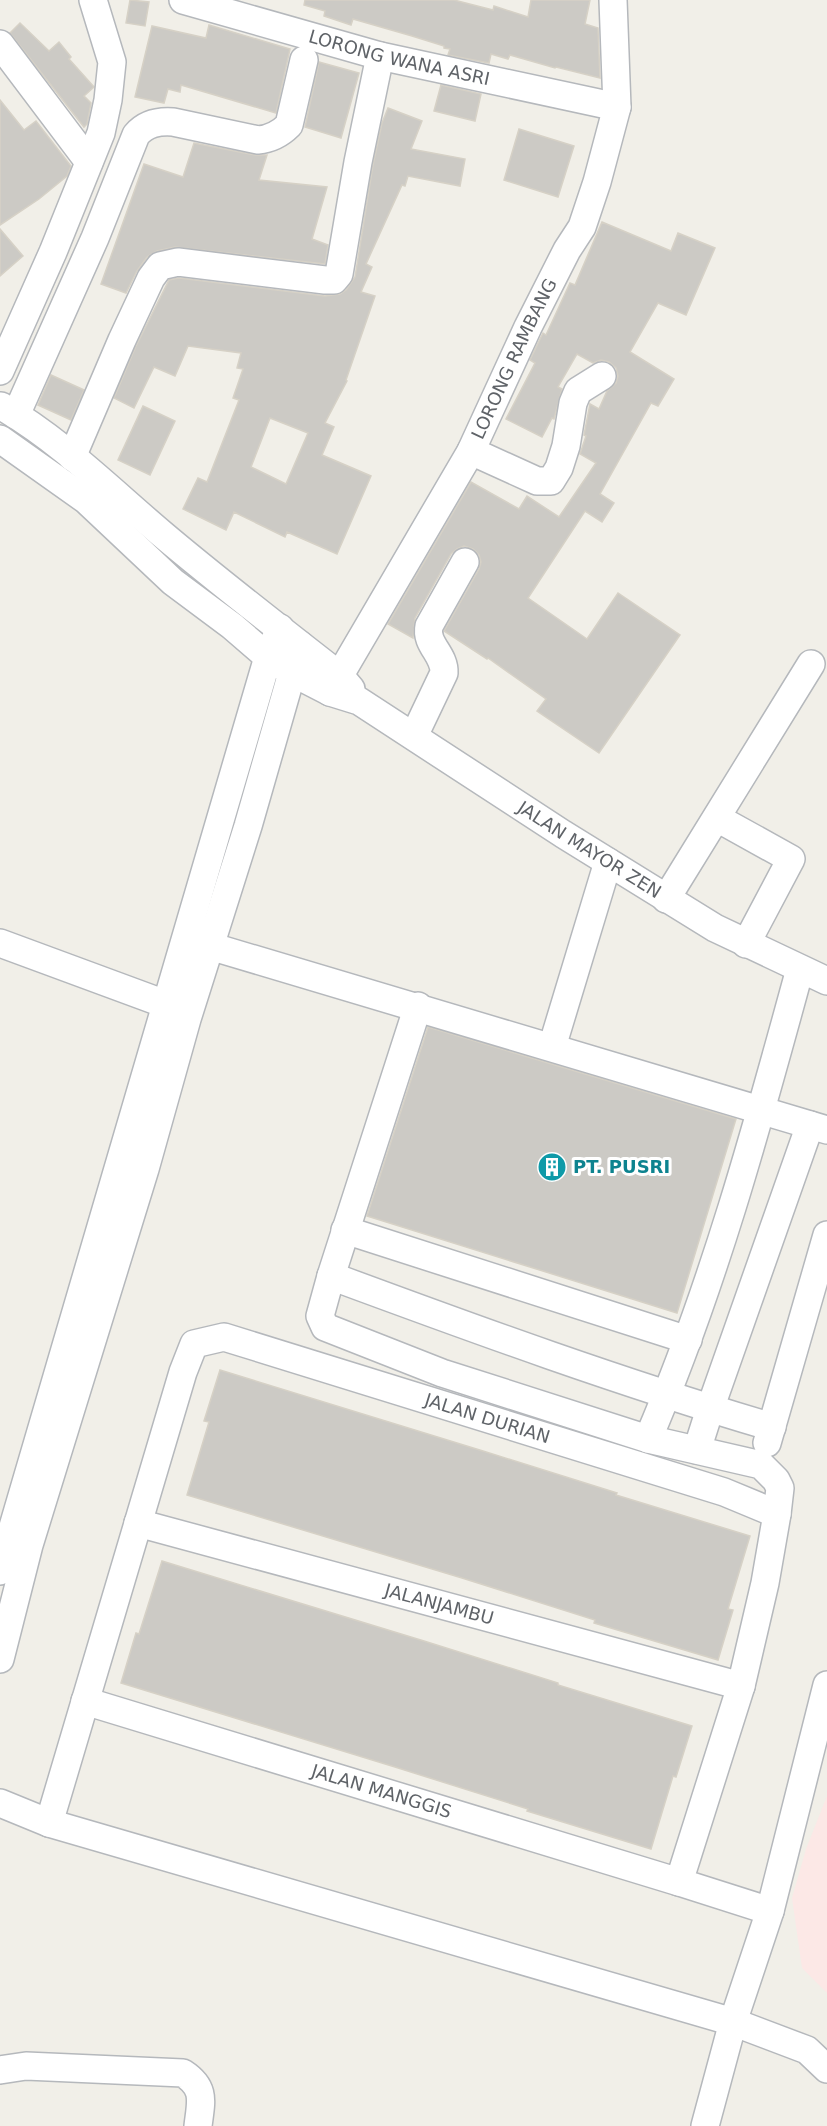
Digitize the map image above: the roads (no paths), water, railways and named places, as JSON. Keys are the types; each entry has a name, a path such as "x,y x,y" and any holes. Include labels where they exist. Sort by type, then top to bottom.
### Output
{"street":[{"path":"0,371 53,252 101,133 112,74 110,50 93,0"},
{"name":"LORONG WANA ASRI","path":"183,0 265,12 380,56 617,107"},
{"name":"LORONG RAMBANG","path":"335,684 471,451 528,327 567,250 582,228 617,107 613,0"},
{"path":"0,44 89,162"},
{"path":"72,457 127,330 151,278 160,266 178,262 325,280 334,280 339,274 358,162 380,56"},
{"path":"8,410 95,238 136,135 141,129 159,121 258,140 272,137 289,125 304,60"},
{"path":"471,451 537,481 551,481 559,468 566,446 573,403 578,391 602,376"},
{"name":"JALAN MAYOR ZEN","path":"8,410 72,457 180,549 280,628 300,645 335,684 359,701 666,899 746,944 827,981"},
{"name":"JALAN MAYOR ZEN","path":"0,439 86,500 173,582 232,626 268,657 293,673 335,684"},
{"path":"414,736 444,672 443,661 429,640 429,626 465,562"},
{"path":"0,1659 29,1545 141,1180 268,657 280,628"},
{"path":"0,1571 168,1005 248,826 300,645"},
{"path":"666,899 811,664"},
{"path":"717,818 791,859 746,944"},
{"path":"552,1047 608,862"},
{"path":"198,942 819,1127 710,1409 697,1450"},
{"path":"0,943 168,1005"},
{"path":"648,1439 688,1340 762,1110 800,969"},
{"path":"418,1006 331,1276 320,1316 325,1327 442,1373 648,1439 761,1465 776,1480 780,1488 765,1583 741,1686 679,1882"},
{"path":"345,1230 688,1340"},
{"path":"761,1465 827,1235"},
{"path":"331,1276 556,1359 666,1396 772,1427"},
{"name":"JALAN DURIAN","path":"138,1523 183,1372 194,1344 224,1337 724,1492 777,1514"},
{"path":"49,1823 138,1523"},
{"name":"JALANJAMBU","path":"138,1523 741,1686"},
{"name":"JALAN MANGGIS","path":"85,1701 770,1911"},
{"path":"705,2126 733,2022 770,1911 825,1701"},
{"path":"0,1803 49,1823 733,2022 807,2050 827,2069"},
{"path":"0,2070 26,2066 183,2073 194,2080 198,2086 201,2097 198,2126"}],"place":[{"name":"PT. PUSRI","path":"552,1167"}]}
